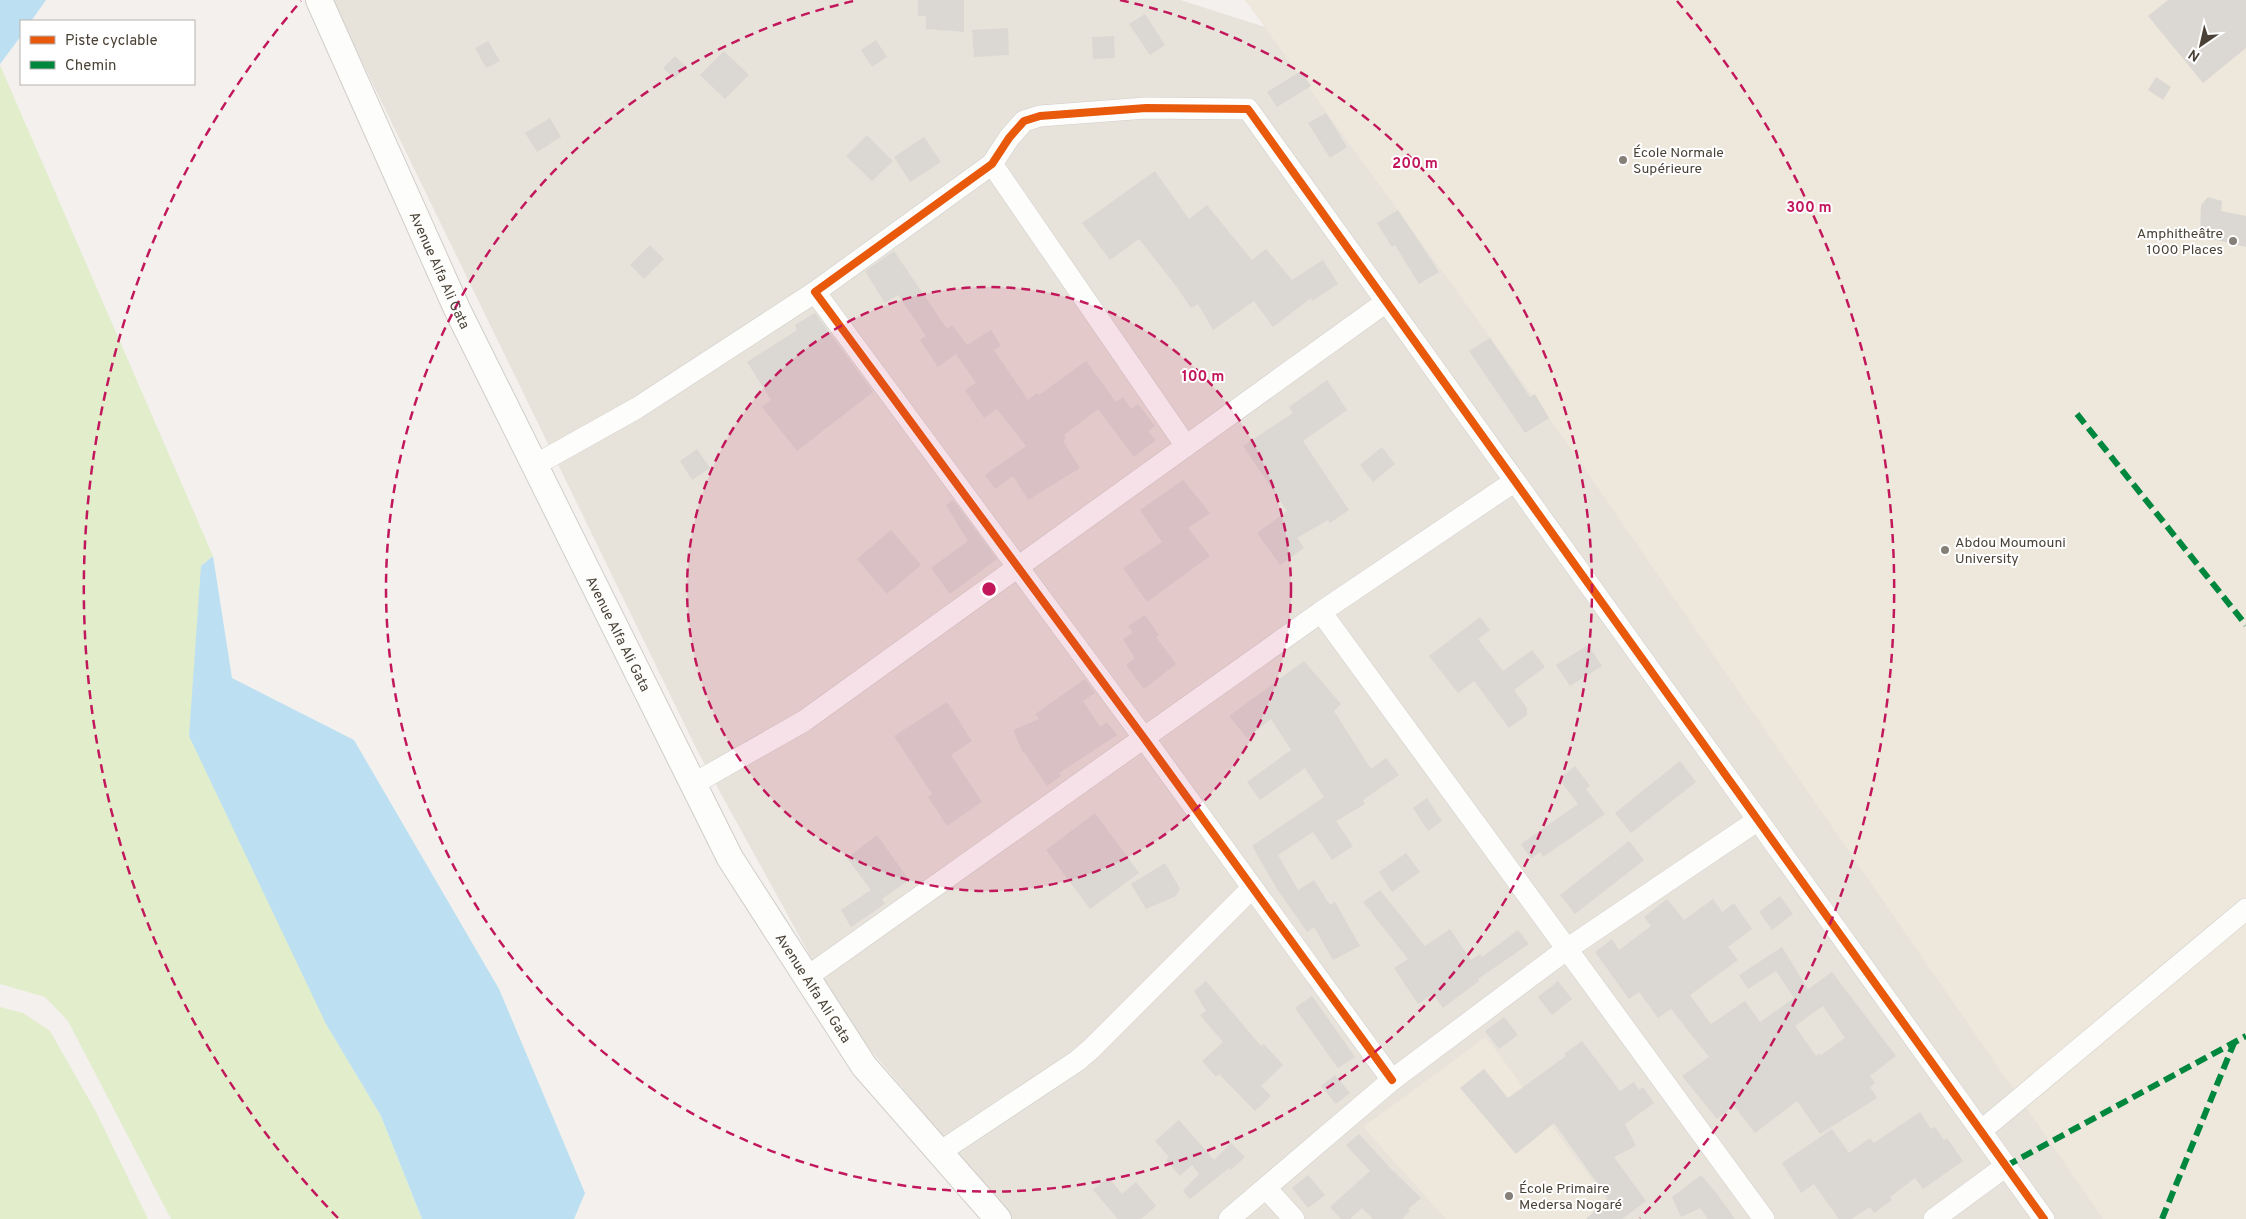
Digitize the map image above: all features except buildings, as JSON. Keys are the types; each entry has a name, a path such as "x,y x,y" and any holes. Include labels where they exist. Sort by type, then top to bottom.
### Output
{"street":[{"name":"Avenue Alfa Ali Gata","path":"318,0 457,308 730,858 864,1066 998,1219"},
{"path":"535,465 637,408 815,292 992,164 1009,138 1024,121 1040,116 1146,108 1248,109 2044,1219"},
{"path":"992,164 1186,446"},
{"path":"815,292 1144,738 1392,1080"},
{"path":"693,784 804,721 1386,302"},
{"path":"807,977 1321,612 1515,481"},
{"path":"1321,612 1764,1219"},
{"path":"1229,1219 1392,1080 1567,949 1758,820"},
{"path":"940,1152 1077,1061 1252,888"},
{"path":"1981,1131 2246,909"},
{"path":"1934,1219 2006,1166"},
{"path":"1266,1188 1294,1219"}],"shaded area":[{"path":"332,0 1180,0 1265,27 1733,674 2104,1219 1013,1219 846,1021 698,752"},
{"name":"Abdou Moumouni University","path":"1245,0 2246,0 2246,1219 2103,1219 1555,426"},
{"path":"1486,1037 1621,1219 1446,1219 1363,1127"}],"green space":[{"path":"0,65 213,556 201,566 326,1024 381,1116 422,1219 171,1219 68,1021 45,997 0,984"},
{"path":"0,1007 23,1013 50,1031 96,1112 148,1219 0,1219"}],"water":[{"path":"0,0 46,0 32,20 20,20 20,37 0,64"},
{"path":"213,556 232,678 354,740 499,989 585,1193 574,1219 422,1219 381,1116 326,1024 189,736 201,566"}],"marked path":[{"path":"2077,414 2246,625"},
{"path":"2006,1166 2246,1036"},
{"path":"2162,1219 2234,1043"}],"cycle path":[{"path":"1392,1080 1144,738 815,292 992,164 1009,138 1024,121 1040,116 1146,108 1248,109 2044,1219"}],"place":[{"name":"École Normale Supérieure","path":"1623,160"},
{"name":"Amphitheâtre 1000 Places","path":"2233,241"},
{"name":"Abdou Moumouni University","path":"1945,550"},
{"name":"École Primaire Medersa Nogaré","path":"1509,1196"}]}
